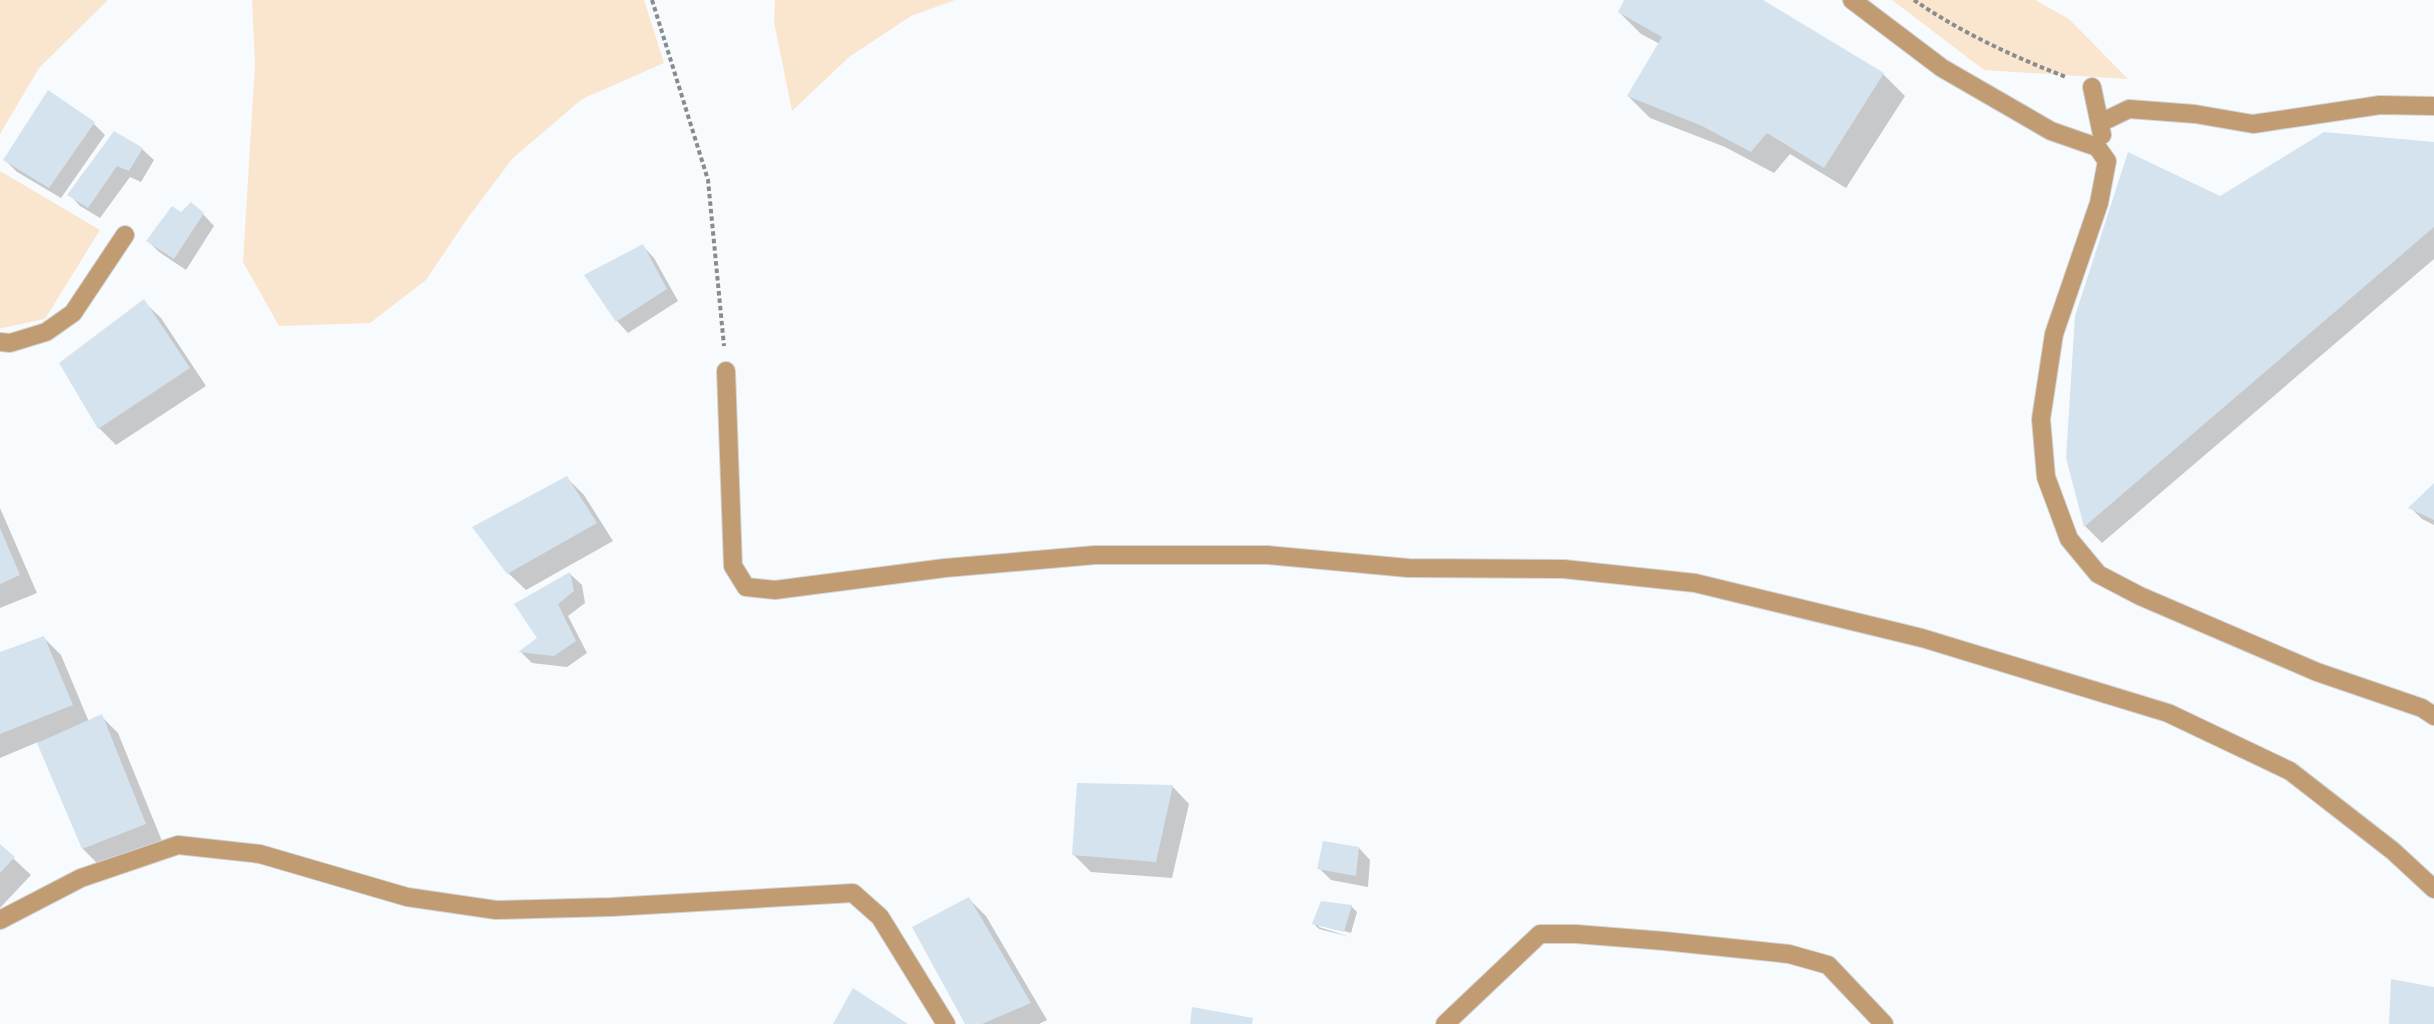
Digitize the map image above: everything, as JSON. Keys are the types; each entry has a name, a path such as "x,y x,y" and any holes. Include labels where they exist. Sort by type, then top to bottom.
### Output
{"street":[{"path":"1852,0 1942,68 2051,131 2097,147 2107,161"},
{"path":"2092,87 2107,161 2099,203 2054,334 2041,419 2046,477 2069,539 2098,574 2140,596 2317,672 2422,708 2434,716"},
{"path":"2100,123 2129,109 2195,114 2253,124 2380,105 2434,106"},
{"path":"0,342 10,343 46,332 73,313 125,235"},
{"path":"726,371 733,566 746,587 776,590 945,568 1095,555 1269,555 1408,568 1564,569 1695,583 1922,638 2168,712 2290,771 2393,851 2434,890"},
{"path":"0,920 81,878 178,845 260,854 407,897 496,910 622,906 853,893 880,917 946,1024"},
{"path":"1445,1024 1540,934 1552,934 1664,941 1789,954 1828,965 1884,1024"}],"path":[{"path":"652,0 708,180 726,371"},
{"path":"1914,0 1938,17 2030,63 2092,87"}],"shaded area":[{"path":"0,0 108,0 39,68 0,134"},
{"path":"252,0 644,0 664,63 582,99 512,159 467,219 426,280 370,323 279,326 243,262 255,64"},
{"path":"775,0 955,0 911,16 849,57 792,111 774,22"},
{"path":"1892,0 2035,0 2069,19 2128,79 1984,70"},
{"path":"0,171 100,230 45,319 2,328 0,328"}],"building":[{"path":"1624,0 1763,0 1884,73 1824,168 1767,133 1751,152 1702,126 1627,96 1662,37 1618,12"},
{"path":"48,90 95,122 49,188 3,160"},
{"path":"114,131 143,148 129,171 117,166 88,208 67,195"},
{"path":"2324,132 2434,142 2434,227 2084,527 2066,458 2075,316 2128,152 2220,196"},
{"path":"191,202 204,213 174,259 146,241 172,206 181,212"},
{"path":"643,244 667,289 616,322 584,275"},
{"path":"144,299 190,368 98,429 59,363"},
{"path":"567,476 597,523 507,574 472,527"},
{"path":"2434,483 2434,520 2408,508"},
{"path":"0,528 20,575 0,584"},
{"path":"570,572 574,591 558,604 576,641 554,656 518,652 537,638 514,604"},
{"path":"44,636 73,705 0,734 0,652"},
{"path":"102,714 146,824 82,849 37,743"},
{"path":"1077,783 1173,785 1156,862 1072,855"},
{"path":"1323,841 1359,847 1356,876 1317,869"},
{"path":"0,844 15,857 0,873"},
{"path":"969,897 1031,1003 982,1024 965,1024 912,927"},
{"path":"1321,901 1352,905 1344,932 1312,924"},
{"path":"2391,979 2434,987 2434,1024 2389,1024"},
{"path":"853,988 908,1024 833,1024"},
{"path":"1192,1007 1253,1018 1252,1024 1190,1024"}]}
